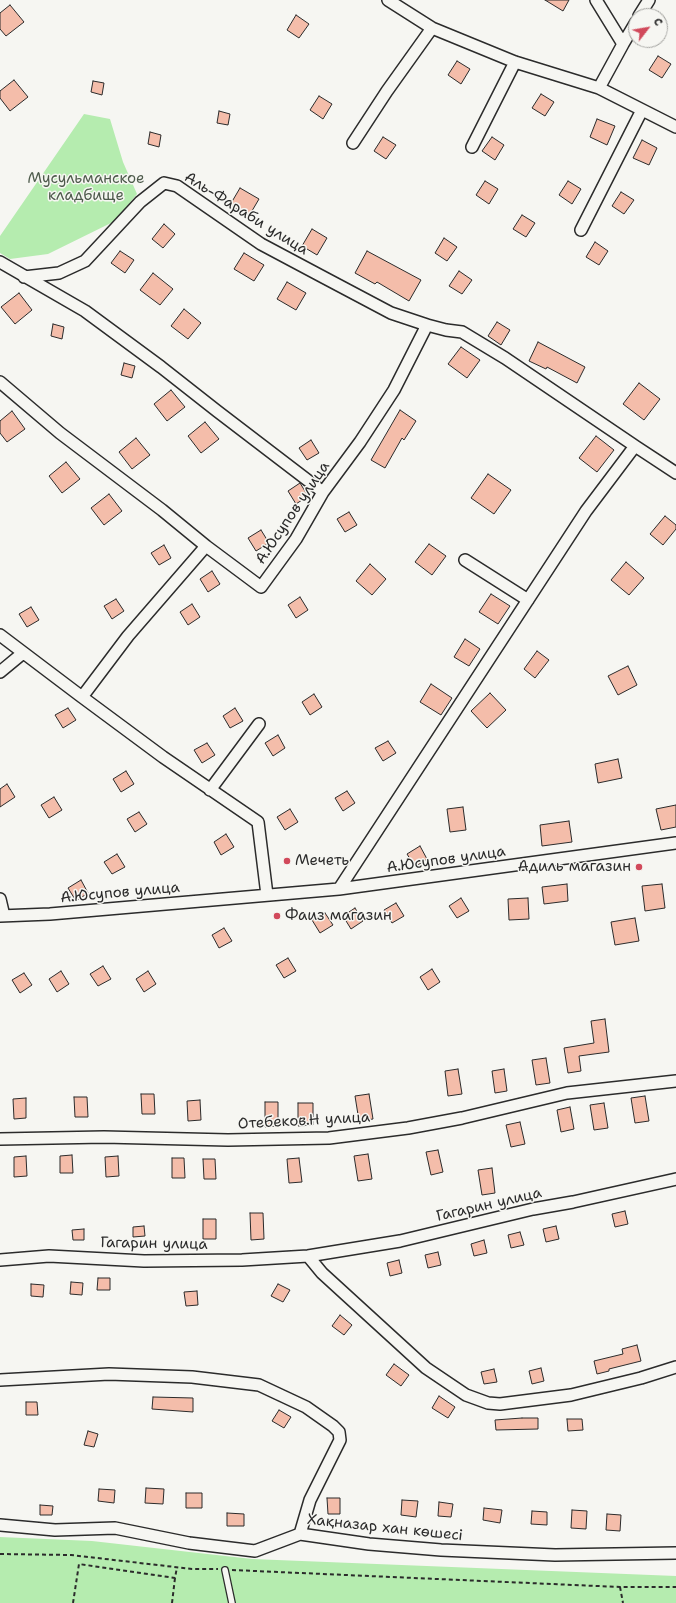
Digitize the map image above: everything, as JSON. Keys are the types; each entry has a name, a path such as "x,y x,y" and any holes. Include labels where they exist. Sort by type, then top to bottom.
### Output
{"street":[{"path":"388,0 432,28 515,62 599,88 676,127"},
{"path":"596,0 623,44"},
{"path":"353,144 387,91 432,28"},
{"path":"599,88 628,36"},
{"path":"472,147 515,62"},
{"path":"581,230 642,110"},
{"name":"Аль-Фараби улица","path":"24,276 59,273 85,261 140,202 164,183 178,186 261,244 323,278 391,313 427,325"},
{"path":"0,262 85,311 162,367 323,492"},
{"path":"427,325 462,332 505,358 676,473"},
{"name":"А.Юсупов улица","path":"206,546 261,586 296,539 323,492 360,442 394,390 427,325"},
{"path":"0,382 60,433 162,510 206,546 128,636 82,697"},
{"name":"А.Юсупов улица","path":"339,889 586,511 634,446"},
{"path":"465,560 528,600"},
{"path":"0,635 210,790 258,822 267,895"},
{"path":"0,672 23,653"},
{"path":"210,790 259,724"},
{"name":"А.Юсупов улица","path":"2,916 50,914 339,889 676,843"},
{"path":"0,899 2,916"},
{"name":"Отебеков.Н улица","path":"0,1139 104,1137 228,1140 329,1138 423,1126 567,1093 676,1081"},
{"name":"Гагарин улица","path":"0,1260 48,1256 151,1261 242,1260 308,1256 400,1241 533,1209 587,1200 676,1179"},
{"path":"308,1256 322,1274 426,1368 466,1395 488,1403 516,1402 571,1395 641,1378 676,1367"},
{"path":"0,1380 109,1374 192,1376 259,1385 306,1407 333,1426 339,1432 340,1440 310,1500 300,1534"},
{"name":"Хақназар хан көшесі","path":"0,1525 55,1530 115,1528 189,1543 255,1551 300,1534 361,1543 441,1550 554,1555 676,1553"}],"lane":[{"path":"225,1570 232,1603"}],"path":[{"path":"0,1554 71,1555 177,1567 225,1570 620,1587 676,1587"},
{"path":"74,1603 79,1564 175,1578"},
{"path":"172,1603 177,1567"},
{"path":"620,1587 623,1603"}],"green space":[{"name":"Мусульманское кладбище","path":"84,114 110,119 123,162 137,194 115,221 48,254 10,259 0,253 0,236"},
{"path":"0,1537 92,1541 252,1559 676,1576 676,1603 0,1603"}],"building":[{"path":"545,0 569,0 563,11"},
{"path":"10,5 24,22 6,36 0,29 0,13"},
{"path":"296,15 309,24 299,38 287,30"},
{"path":"658,56 671,64 662,78 649,70"},
{"path":"457,61 470,69 461,84 448,75"},
{"path":"14,80 28,97 10,111 0,98 0,91"},
{"path":"93,81 104,83 102,95 91,92"},
{"path":"541,94 554,102 545,116 532,108"},
{"path":"319,96 332,104 323,119 310,110"},
{"path":"219,111 230,114 228,125 217,123"},
{"path":"597,119 615,126 607,145 590,137"},
{"path":"150,132 161,135 159,147 148,144"},
{"path":"383,137 396,145 386,159 374,151"},
{"path":"492,137 504,145 495,160 482,151"},
{"path":"642,140 657,148 649,165 633,158"},
{"path":"485,181 498,189 489,204 476,195"},
{"path":"568,181 581,189 572,204 559,195"},
{"path":"240,188 259,199 249,216 230,205"},
{"path":"621,192 634,200 624,214 612,206"},
{"path":"522,215 535,223 526,237 513,229"},
{"path":"164,224 175,234 163,248 152,239"},
{"path":"312,229 327,238 317,255 302,246"},
{"path":"444,238 457,247 447,261 435,253"},
{"path":"595,242 608,251 599,265 586,257"},
{"path":"120,251 134,260 125,273 111,263"},
{"path":"367,251 421,280 409,301 377,282 375,284 355,273"},
{"path":"244,253 264,265 254,281 234,269"},
{"path":"459,271 472,280 462,294 449,286"},
{"path":"153,273 173,289 160,305 140,290"},
{"path":"287,282 306,293 296,310 277,299"},
{"path":"19,293 32,310 15,324 1,307"},
{"path":"184,309 201,323 188,339 171,326"},
{"path":"497,322 510,330 501,345 488,336"},
{"path":"53,324 64,327 62,339 51,336"},
{"path":"538,342 585,367 577,383 547,367 546,369 529,361"},
{"path":"461,347 480,360 467,378 448,364"},
{"path":"124,363 135,366 132,378 121,375"},
{"path":"639,383 660,399 644,420 623,404"},
{"path":"171,390 185,407 167,421 154,404"},
{"path":"400,410 416,421 404,440 402,438 385,468 371,460"},
{"path":"12,411 25,429 7,442 0,433 0,421"},
{"path":"205,422 219,439 201,453 188,436"},
{"path":"596,436 614,450 597,472 579,458"},
{"path":"136,438 150,455 132,469 119,452"},
{"path":"311,440 319,453 307,460 299,448"},
{"path":"66,462 80,479 62,493 49,476"},
{"path":"488,474 511,490 494,514 471,498"},
{"path":"300,483 308,496 296,504 288,491"},
{"path":"109,494 122,511 104,525 91,508"},
{"path":"349,512 357,525 345,532 337,519"},
{"path":"665,516 676,525 676,529 663,545 650,534"},
{"path":"261,530 269,543 256,551 248,538"},
{"path":"429,544 446,556 432,575 415,562"},
{"path":"164,545 171,558 159,565 151,553"},
{"path":"626,562 644,578 629,595 611,580"},
{"path":"370,564 386,579 372,595 356,581"},
{"path":"212,571 220,584 208,592 200,579"},
{"path":"491,594 510,606 498,624 479,612"},
{"path":"300,597 308,610 296,618 288,605"},
{"path":"116,599 124,611 112,619 104,606"},
{"path":"192,604 200,617 188,625 180,612"},
{"path":"31,607 39,620 27,627 19,614"},
{"path":"465,639 480,649 469,666 454,657"},
{"path":"537,651 549,660 535,678 524,669"},
{"path":"628,666 637,685 618,695 608,676"},
{"path":"431,684 452,698 441,715 420,702"},
{"path":"490,693 506,710 487,728 471,711"},
{"path":"314,694 322,707 310,715 302,702"},
{"path":"68,708 76,720 63,728 55,715"},
{"path":"235,708 243,721 230,728 223,716"},
{"path":"278,735 285,748 273,756 265,743"},
{"path":"388,741 396,753 383,761 375,748"},
{"path":"207,743 215,755 202,763 194,750"},
{"path":"618,759 622,778 598,783 595,764"},
{"path":"126,771 134,784 121,792 113,779"},
{"path":"7,784 15,797 0,807 0,789"},
{"path":"347,791 355,803 343,811 335,798"},
{"path":"54,797 62,810 49,818 41,805"},
{"path":"676,805 676,827 661,830 656,809"},
{"path":"463,807 466,830 450,832 447,809"},
{"path":"290,809 298,822 285,830 277,817"},
{"path":"139,812 147,824 135,832 127,819"},
{"path":"569,821 572,842 542,846 540,825"},
{"path":"226,834 234,847 221,855 214,842"},
{"path":"420,846 427,859 415,867 407,854"},
{"path":"117,854 125,867 112,874 104,862"},
{"path":"81,880 88,893 76,901 68,888"},
{"path":"567,884 568,901 544,904 542,887"},
{"path":"662,884 665,908 645,911 642,886"},
{"path":"461,898 469,911 457,918 449,906"},
{"path":"528,898 529,919 509,920 508,899"},
{"path":"396,903 404,916 392,923 384,910"},
{"path":"355,908 363,921 351,929 343,916"},
{"path":"325,913 333,925 320,933 312,920"},
{"path":"635,918 639,941 615,945 611,922"},
{"path":"224,928 232,941 219,948 212,935"},
{"path":"288,958 296,971 284,978 276,965"},
{"path":"103,966 111,979 98,986 90,974"},
{"path":"432,969 440,982 428,990 420,977"},
{"path":"61,971 69,984 57,992 49,979"},
{"path":"148,971 156,984 144,992 136,979"},
{"path":"24,973 32,985 20,993 12,980"},
{"path":"605,1019 609,1052 579,1056 581,1071 568,1073 564,1048 594,1043 591,1021"},
{"path":"546,1058 550,1083 536,1085 532,1060"},
{"path":"458,1069 462,1094 448,1096 445,1071"},
{"path":"504,1069 507,1091 495,1093 492,1071"},
{"path":"141,1094 154,1094 155,1114 142,1114"},
{"path":"369,1094 373,1119 359,1121 355,1096"},
{"path":"645,1096 649,1121 635,1123 631,1098"},
{"path":"74,1097 87,1097 88,1117 75,1117"},
{"path":"26,1098 26,1118 14,1119 13,1099"},
{"path":"200,1100 201,1120 188,1121 187,1101"},
{"path":"265,1102 278,1102 278,1126 265,1127"},
{"path":"298,1103 313,1103 313,1125 298,1126"},
{"path":"604,1103 608,1128 594,1130 590,1105"},
{"path":"570,1107 574,1129 561,1132 557,1110"},
{"path":"520,1122 525,1144 511,1147 506,1125"},
{"path":"438,1150 443,1172 431,1175 426,1152"},
{"path":"368,1154 372,1179 358,1181 354,1156"},
{"path":"72,1155 73,1173 60,1173 60,1156"},
{"path":"26,1156 27,1176 14,1177 14,1157"},
{"path":"118,1156 119,1176 106,1177 105,1157"},
{"path":"172,1158 184,1158 185,1178 172,1178"},
{"path":"299,1158 302,1182 289,1183 287,1159"},
{"path":"203,1159 215,1159 216,1179 204,1179"},
{"path":"492,1168 495,1193 482,1195 478,1170"},
{"path":"625,1211 628,1224 615,1227 612,1214"},
{"path":"250,1213 263,1213 264,1239 251,1240"},
{"path":"203,1219 216,1219 216,1239 203,1239"},
{"path":"144,1226 145,1236 133,1237 133,1227"},
{"path":"556,1226 559,1239 546,1242 543,1229"},
{"path":"84,1229 84,1240 73,1240 72,1230"},
{"path":"520,1232 524,1245 511,1248 508,1235"},
{"path":"484,1240 487,1253 474,1256 471,1244"},
{"path":"438,1252 441,1265 428,1268 425,1255"},
{"path":"399,1260 402,1273 390,1276 387,1263"},
{"path":"98,1278 110,1278 110,1290 97,1290"},
{"path":"71,1282 83,1283 82,1295 70,1294"},
{"path":"31,1284 44,1285 43,1297 31,1296"},
{"path":"278,1284 290,1290 283,1302 271,1296"},
{"path":"197,1291 198,1305 186,1306 184,1292"},
{"path":"340,1315 352,1325 344,1335 332,1326"},
{"path":"637,1345 641,1361 609,1369 609,1371 597,1374 594,1361 623,1354 622,1349"},
{"path":"394,1364 409,1375 401,1386 386,1375"},
{"path":"541,1368 544,1381 532,1384 529,1371"},
{"path":"494,1369 497,1382 484,1384 481,1372"},
{"path":"439,1396 455,1407 448,1418 432,1408"},
{"path":"153,1397 193,1398 193,1412 152,1409"},
{"path":"26,1402 37,1402 38,1415 26,1415"},
{"path":"279,1410 291,1417 284,1428 272,1421"},
{"path":"538,1418 538,1429 496,1430 495,1420"},
{"path":"567,1419 582,1419 583,1430 568,1431"},
{"path":"88,1431 98,1434 94,1447 84,1445"},
{"path":"146,1488 164,1489 163,1504 145,1503"},
{"path":"99,1489 115,1490 114,1503 98,1501"},
{"path":"186,1493 202,1493 202,1508 186,1508"},
{"path":"327,1498 340,1498 340,1514 328,1514"},
{"path":"402,1500 418,1501 416,1517 401,1515"},
{"path":"439,1502 453,1504 451,1517 438,1516"},
{"path":"40,1505 53,1506 52,1515 40,1515"},
{"path":"484,1508 502,1510 500,1523 483,1520"},
{"path":"572,1510 587,1511 586,1529 571,1528"},
{"path":"532,1511 547,1512 547,1525 531,1524"},
{"path":"227,1513 244,1514 244,1526 227,1526"},
{"path":"607,1514 621,1515 620,1531 606,1530"}],"place":[{"name":"Мечеть","path":"287,861"},
{"name":"Адиль магазин","path":"639,867"},
{"name":"Фаиз магазин","path":"277,916"}]}
